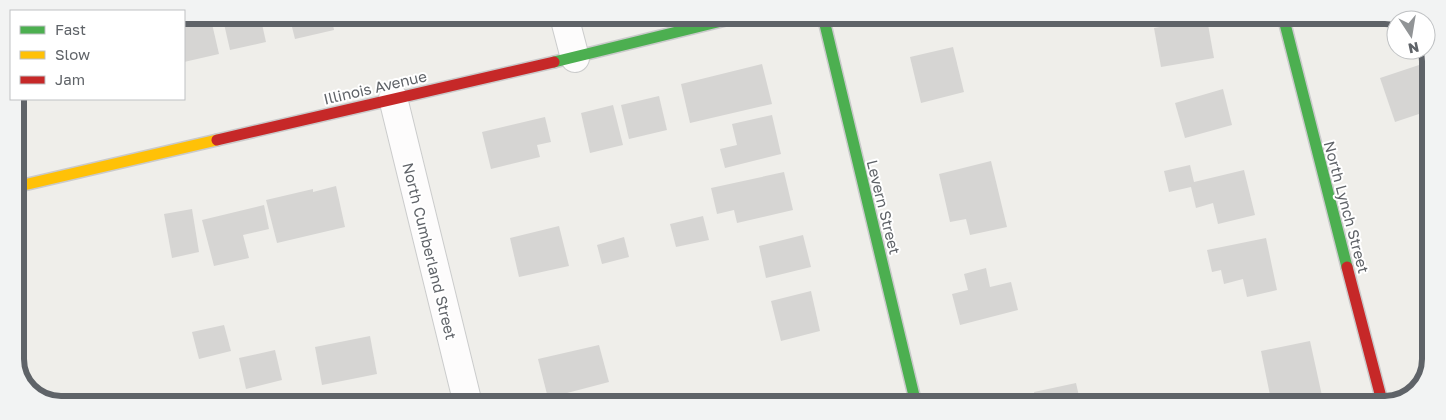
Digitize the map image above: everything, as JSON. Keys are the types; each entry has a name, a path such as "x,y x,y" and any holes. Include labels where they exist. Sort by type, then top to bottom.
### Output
{"street":[{"path":"566,24 575,58"},
{"name":"Illinois Avenue","path":"24,186 393,98 575,58 710,24"},
{"name":"Levern Street","path":"825,24 914,396"},
{"name":"North Lynch Street","path":"1285,24 1381,396"},
{"name":"North Cumberland Street","path":"393,98 466,396"}],"building":[{"path":"185,24 212,24 219,54 185,62"},
{"path":"224,24 262,24 266,42 230,50"},
{"path":"291,24 333,24 334,30 295,39"},
{"path":"1178,24 1208,24 1214,58 1161,67 1154,28"},
{"path":"953,47 964,92 921,103 910,57"},
{"path":"762,64 772,104 690,123 681,84"},
{"path":"1422,64 1422,113 1395,122 1380,78"},
{"path":"1223,89 1232,125 1185,138 1175,103"},
{"path":"659,96 667,130 629,139 621,105"},
{"path":"613,105 623,145 590,153 581,113"},
{"path":"772,115 781,154 725,168 720,149 737,145 732,124"},
{"path":"545,117 551,142 537,145 540,157 491,169 482,132"},
{"path":"991,161 1007,227 970,235 966,219 950,222 939,174"},
{"path":"1190,165 1194,182 1244,170 1255,215 1218,224 1213,203 1196,208 1191,187 1169,192 1164,171"},
{"path":"784,172 793,210 737,223 734,210 717,214 711,188"},
{"path":"336,186 345,227 277,243 266,200 313,189 313,192"},
{"path":"264,205 269,229 243,235 249,258 214,266 202,220"},
{"path":"192,209 199,252 172,258 164,214"},
{"path":"703,216 709,240 676,247 670,224"},
{"path":"559,226 569,266 519,277 510,238"},
{"path":"803,235 811,267 766,278 759,246"},
{"path":"624,237 629,257 602,264 597,245"},
{"path":"1266,238 1277,290 1247,297 1243,279 1224,284 1221,270 1212,272 1207,250"},
{"path":"986,268 990,287 1011,282 1018,310 960,325 952,294 968,290 964,274"},
{"path":"811,291 820,331 781,341 771,301"},
{"path":"224,325 231,351 199,359 192,332"},
{"path":"370,336 377,374 322,385 315,347"},
{"path":"1310,341 1322,396 1270,396 1261,351"},
{"path":"599,345 609,382 556,396 547,396 538,359"},
{"path":"275,350 282,380 246,389 239,358"},
{"path":"1076,383 1079,396 1035,396 1034,392"}],"traffic: fast":[{"path":"554,62 709,24"},
{"path":"825,24 914,396"},
{"path":"1285,24 1347,267"}],"traffic: slow":[{"path":"24,185 217,140"}],"traffic: jam":[{"path":"217,140 554,62"},
{"path":"1347,267 1381,396"}]}
